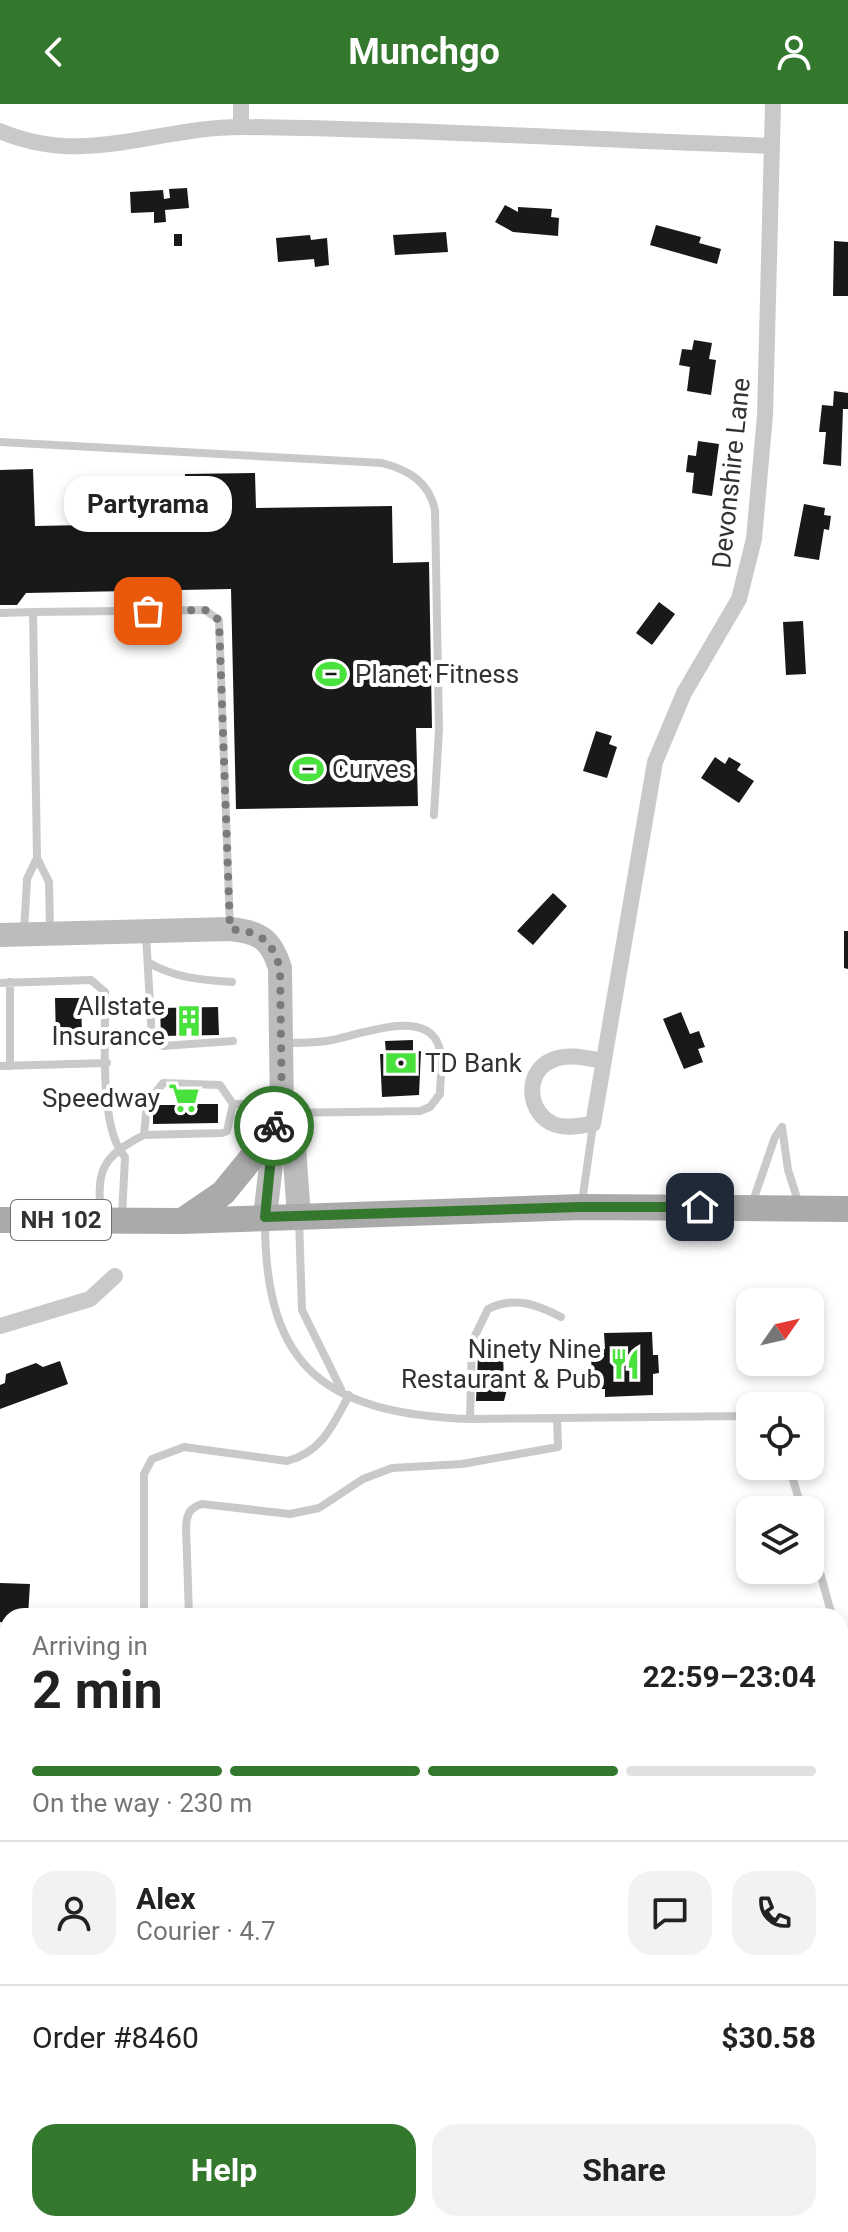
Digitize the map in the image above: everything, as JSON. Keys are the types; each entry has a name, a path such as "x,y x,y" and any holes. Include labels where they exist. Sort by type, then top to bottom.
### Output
{"main road":[{"path":"182,1221 223,1193 277,1123"},
{"name":"NH 102","path":"0,1220 182,1221 581,1207 848,1209"}],"street":[{"path":"241,104 241,127"},
{"name":"Devonshire Lane","path":"593,1124 655,762 684,693 739,599 754,539 765,415 773,104"},
{"path":"0,131 67,149 103,147 241,127 772,146"},
{"path":"12,935 230,929 253,931 265,937 275,950 280,968 283,1043 272,1178 265,1217"},
{"path":"593,1124 561,1126 547,1120 533,1102 532,1086 542,1066 555,1058 604,1061"},
{"path":"277,1123 293,1133 299,1217"},
{"path":"0,1326 90,1299 115,1276"}],"lane":[{"path":"0,442 382,463 414,475 425,486 435,510 439,729 434,815"},
{"path":"0,613 205,610 219,620 230,929"},
{"path":"33,612 37,858 49,882 51,934"},
{"path":"12,935 27,879 37,858"},
{"path":"145,933 152,1040 163,1046 233,1041"},
{"path":"149,963 169,975 232,982"},
{"path":"0,983 91,980 100,984 105,992 110,1124 117,1149 125,1157 112,1221"},
{"path":"10,982 5,1066 107,1063"},
{"path":"233,1104 258,1104 277,1123 420,1111 430,1107 440,1094 441,1055 431,1034 403,1025 327,1041 283,1043"},
{"path":"112,1221 97,1187 110,1155 144,1135 227,1131 233,1104 220,1085 163,1083 147,1103 144,1135"},
{"name":"Devonshire Lane","path":"581,1207 593,1124"},
{"path":"751,1208 775,1137 782,1127 788,1170 800,1208"},
{"path":"265,1217 268,1272 280,1323 309,1373 349,1395 390,1410 428,1417 736,1416"},
{"path":"299,1217 302,1310 341,1389"},
{"path":"470,1419 472,1342 488,1309 513,1301 542,1307 561,1317"},
{"path":"144,1608 144,1474 152,1459 184,1447 287,1461 302,1457 316,1449 329,1433 349,1395"},
{"path":"189,1608 186,1526 187,1514 193,1507 202,1504 277,1515 319,1508 363,1479 392,1468 462,1464 558,1447 557,1418"},
{"path":"823,1584 830,1608"}],"building":[{"path":"187,188 189,208 165,210 166,222 154,223 154,212 131,213 130,192 163,190 164,199 170,198 169,189"},
{"path":"505,205 518,212 518,207 552,209 551,217 559,218 558,236 513,232 495,222"},
{"path":"656,225 701,237 699,243 721,249 717,264 650,245"},
{"path":"446,232 448,252 395,255 393,235"},
{"path":"174,234 182,234 182,246 174,246"},
{"path":"310,235 311,240 327,238 329,265 315,267 314,259 278,262 276,238"},
{"path":"834,241 848,242 848,296 833,296"},
{"path":"694,340 712,343 709,359 716,360 711,395 687,391 690,367 679,365 682,349 692,350"},
{"path":"834,391 848,393 848,409 843,409 841,466 823,464 826,432 819,432 822,405 833,406"},
{"path":"698,441 719,444 712,496 692,493 694,473 686,472 688,455 696,456"},
{"path":"33,469 35,526 186,523 185,474 255,473 256,508 392,506 393,563 429,562 432,728 416,728 418,806 236,809 231,589 26,593 17,605 0,605 0,470"},
{"path":"804,504 825,508 824,515 831,516 829,530 824,529 819,560 794,556"},
{"path":"659,602 675,614 652,645 636,633"},
{"path":"803,621 806,674 786,675 783,622"},
{"path":"596,731 612,736 609,744 617,747 607,778 583,771"},
{"path":"715,757 725,764 729,757 741,764 737,770 754,781 739,803 701,778"},
{"path":"553,893 567,906 533,945 517,931"},
{"path":"844,931 848,931 848,969 844,968"},
{"path":"55,998 81,998 82,1036 56,1037"},
{"name":"Allstate Insurance","path":"218,1007 219,1035 161,1036 160,1008"},
{"path":"681,1012 690,1034 699,1031 705,1047 698,1049 703,1062 684,1069 663,1019"},
{"name":"TD Bank","path":"413,1040 413,1052 421,1051 419,1095 382,1097 380,1054 386,1054 385,1041"},
{"path":"176,1086 193,1086 193,1104 218,1104 218,1123 153,1124 153,1105 176,1105"},
{"name":"Ninety Nine Restaurant & Pub","path":"652,1332 653,1355 658,1355 659,1373 653,1374 653,1395 605,1397 605,1389 592,1389 591,1349 605,1349 604,1333"},
{"path":"503,1355 504,1381 509,1381 504,1401 476,1401 478,1356"},
{"path":"60,1361 68,1384 0,1409 0,1385 5,1383 6,1374 36,1363 43,1367"},
{"path":"0,1583 30,1584 28,1608 0,1608"}],"way so far":[{"path":"148,611 205,610 219,620 230,929 253,931 265,937 275,950 280,968 282,1113 274,1126"}],"place":[{"name":"Partyrama","path":"148,611"},
{"name":"Planet Fitness","path":"331,674"},
{"name":"Curves","path":"308,769"},
{"name":"Allstate Insurance","path":"189,1021"},
{"name":"TD Bank","path":"401,1063"},
{"name":"Speedway","path":"184,1098"},
{"name":"Ninety Nine Restaurant & Pub","path":"625,1364"}],"route":[{"path":"274,1126 272,1178 265,1217 581,1207 700,1207"}]}
